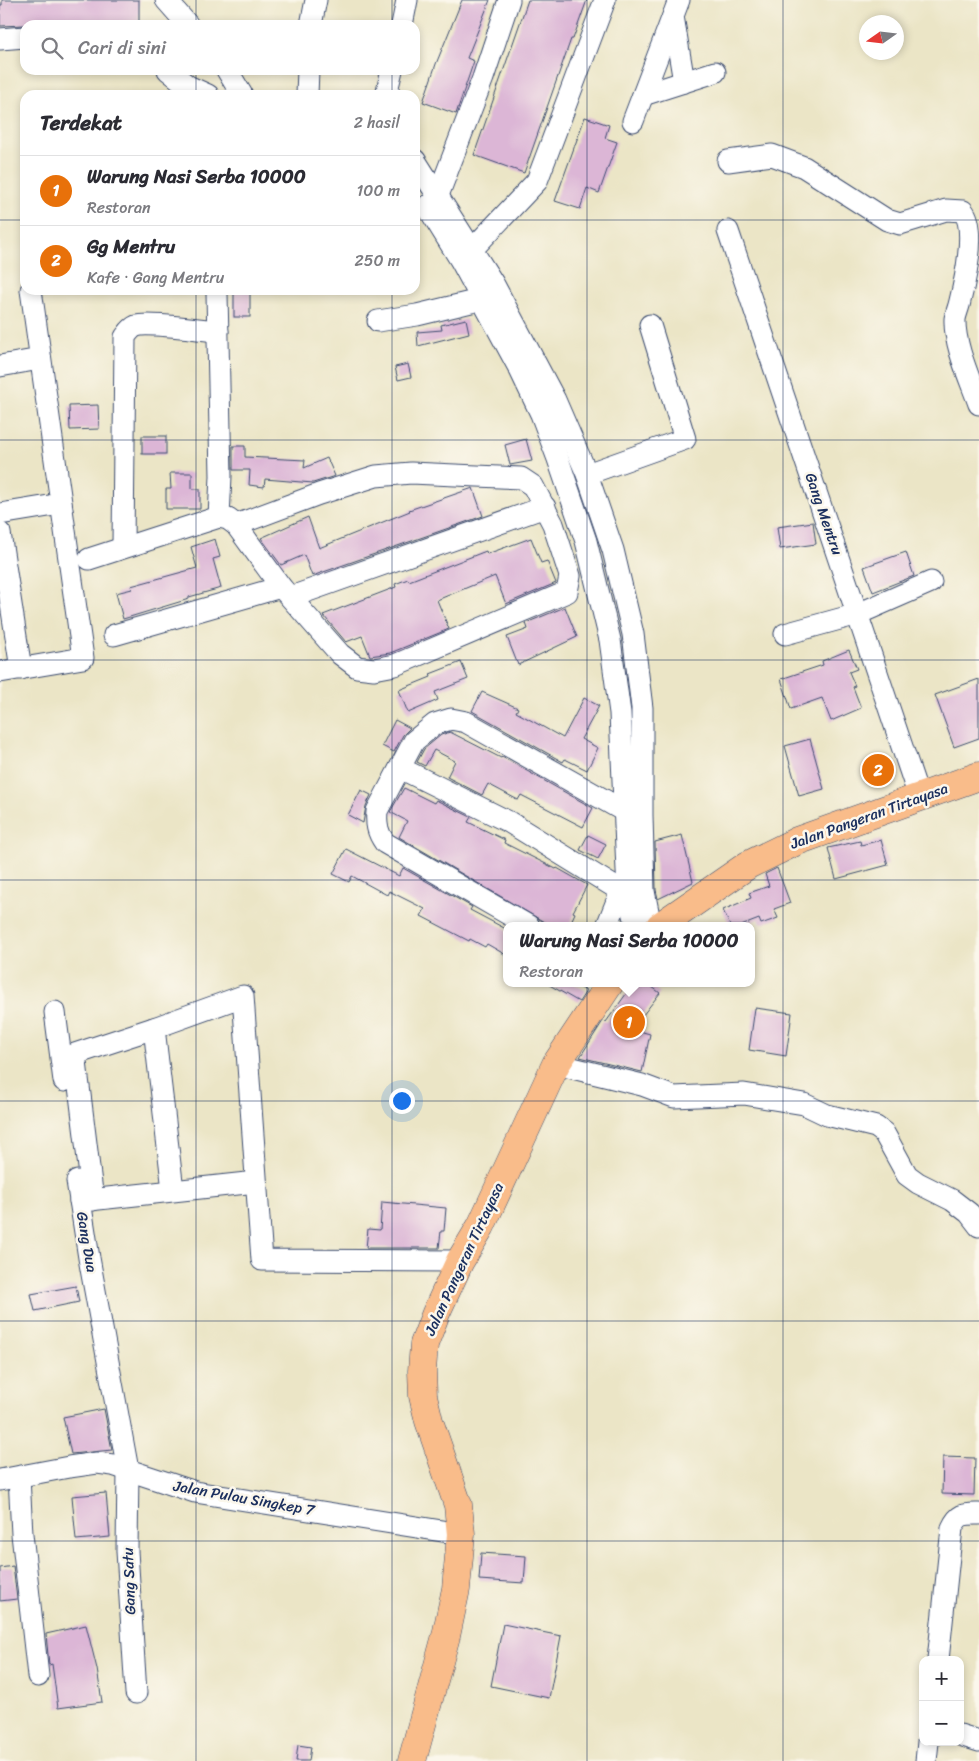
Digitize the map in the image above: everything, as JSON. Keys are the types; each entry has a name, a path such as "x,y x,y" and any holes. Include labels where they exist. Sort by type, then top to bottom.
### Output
{"main road":[{"name":"Jalan Pangeran Tirtayasa","path":"666,922 748,865 797,840 979,776"},
{"name":"Jalan Pangeran Tirtayasa","path":"412,1761 446,1636 456,1589 461,1534 458,1505 423,1396 424,1344 460,1261 481,1226 556,1064 607,987"}],"street":[{"path":"166,0 184,20"},
{"path":"312,20 316,0"},
{"path":"403,20 407,0"},
{"path":"434,204 483,78 509,0"},
{"path":"467,255 537,181 605,0"},
{"path":"676,8 684,82"},
{"path":"633,121 676,8"},
{"path":"0,39 20,38"},
{"path":"643,95 715,72"},
{"path":"174,75 188,86 197,90"},
{"path":"229,75 239,90"},
{"path":"306,90 308,75"},
{"path":"387,90 391,75"},
{"path":"728,161 772,155 804,167 887,220 900,224 946,210 963,211 969,222 969,238 966,274 955,316 955,330 979,404"},
{"path":"420,172 434,204 555,400 586,474 613,550 633,634 640,696 633,813 631,892 636,922"},
{"path":"420,191 434,204"},
{"name":"Gang Mentru","path":"728,231 919,797"},
{"path":"378,321 417,315 471,302 487,290"},
{"path":"487,290 558,459 590,557 610,640 633,813"},
{"path":"0,533 10,670 82,658 32,295"},
{"path":"89,559 123,547 228,521 376,476 411,473 520,478 527,480 534,486 549,516 570,576 567,592 395,665 374,669 357,667 340,654 228,521 221,476 217,295"},
{"path":"586,474 685,439 650,325"},
{"path":"123,547 125,337 128,331 136,326 218,331"},
{"path":"0,366 40,359"},
{"path":"0,514 61,504"},
{"path":"114,635 286,592 549,516 577,515 598,506"},
{"path":"590,557 613,550"},
{"path":"785,634 858,614 931,582"},
{"path":"618,700 640,696"},
{"path":"522,922 384,843 378,833 376,824 377,811 414,741 435,724 451,719 466,722 633,813"},
{"path":"400,768 509,822 631,892 649,922"},
{"path":"611,922 631,892"},
{"path":"256,1182 86,1201 75,1054 243,996 262,1260 460,1261"},
{"name":"Gang Dua","path":"55,1012 128,1470"},
{"path":"154,1028 173,1190"},
{"path":"556,1064 642,1085 674,1097 744,1094 804,1104 827,1115 876,1127 884,1133 907,1175 918,1183 952,1200 969,1213 979,1226"},
{"name":"Jalan Pulau Singkep 7","path":"9,1478 97,1463 113,1465 194,1492 461,1534"},
{"name":"Gang Satu","path":"128,1470 127,1551 136,1693"},
{"path":"9,1478 22,1534 38,1676"},
{"path":"938,1656 952,1528 956,1519 964,1514 979,1514"},
{"path":"964,1736 979,1741"},
{"path":"926,1761 928,1746"}],"building":[{"path":"2,0 139,0 139,20 20,20 20,25 0,26 0,5 2,5"},
{"path":"462,0 490,0 467,58 474,61 456,114 423,102"},
{"path":"528,0 587,0 573,39 571,39 524,173 474,155"},
{"path":"585,117 609,125 605,138 617,142 599,193 587,188 580,209 555,201"},
{"path":"234,295 250,295 250,317 234,317"},
{"path":"466,319 469,333 418,346 417,332 442,330 441,325"},
{"path":"408,364 411,377 398,380 395,367"},
{"path":"98,405 99,429 70,430 69,406"},
{"path":"142,436 166,436 166,454 142,454"},
{"path":"526,439 532,461 510,465 505,445"},
{"path":"233,446 245,446 245,457 305,460 304,468 327,458 335,476 313,483 265,479 264,487 249,485 250,470 233,470"},
{"path":"170,473 192,473 192,489 200,489 200,509 166,509 166,489 171,489"},
{"path":"473,488 483,516 312,576 304,555 281,565 261,538 308,517 319,548 409,510"},
{"path":"813,522 816,544 780,549 777,527"},
{"path":"531,538 541,563 547,561 556,583 506,604 495,576 437,600 449,629 390,653 370,656 362,636 346,642 323,615 396,587 395,584 408,579 409,581 486,551 487,554"},
{"path":"215,539 220,557 213,559 221,588 123,619 116,593 132,589 131,586 197,568 191,547"},
{"path":"906,552 914,576 873,592 864,567"},
{"path":"565,607 577,637 518,665 507,637 528,629 526,623"},
{"path":"849,650 857,669 849,672 861,708 831,721 822,698 791,709 781,679 823,665 822,661"},
{"path":"461,662 468,679 435,692 438,700 408,713 399,690 431,677 430,674"},
{"path":"979,679 979,738 954,747 935,695"},
{"path":"482,692 518,708 516,712 563,738 584,698 599,706 581,739 598,748 587,770 565,759 563,762 472,711"},
{"path":"395,720 410,728 403,735 394,752 382,746"},
{"path":"450,732 502,757 593,808 583,827 521,795 518,800 488,784 482,795 447,777 455,761 434,750 425,766 417,762 424,749 441,735"},
{"path":"810,739 824,789 799,796 785,746"},
{"path":"404,788 434,803 436,800 471,817 468,822 505,840 504,843 557,868 587,885 573,912 575,913 571,922 544,922 399,837 407,821 390,812"},
{"path":"361,790 371,795 366,806 363,823 348,815"},
{"path":"588,835 606,844 598,859 580,850"},
{"path":"682,835 693,882 658,899 656,890 655,842"},
{"path":"881,840 888,865 836,879 828,848 860,841 861,845"},
{"path":"346,849 399,876 403,868 472,907 470,910 503,927 503,953 487,944 485,947 470,939 469,941 421,916 425,909 389,891 387,895 352,876 349,882 333,874"},
{"path":"777,868 790,903 774,909 778,918 761,924 759,919 751,922 728,922 723,910 751,898 749,893 769,886 765,874"},
{"path":"553,987 580,987 586,991 579,1002"},
{"path":"631,987 652,987 660,993 632,1029 650,1034 642,1072 580,1057 603,1021 606,1022"},
{"path":"755,1008 792,1013 786,1056 749,1050"},
{"path":"382,1202 446,1208 444,1231 441,1231 439,1248 366,1248 368,1229 380,1230"},
{"path":"76,1286 79,1302 35,1311 31,1294"},
{"path":"104,1409 112,1450 71,1454 63,1417"},
{"path":"943,1457 975,1458 974,1495 942,1494"},
{"path":"106,1493 110,1537 76,1540 72,1496"},
{"path":"481,1553 526,1556 524,1583 479,1580"},
{"path":"13,1566 17,1599 0,1601 0,1568"},
{"path":"503,1624 561,1636 549,1698 491,1686"},
{"path":"86,1625 97,1669 102,1702 58,1708 52,1664 49,1665 46,1634"},
{"path":"298,1745 311,1747 309,1761 296,1761"}],"place":[{"name":"Gg Mentru","path":"878,770"},
{"name":"Warung Nasi Serba 10000","path":"629,1022"}]}
